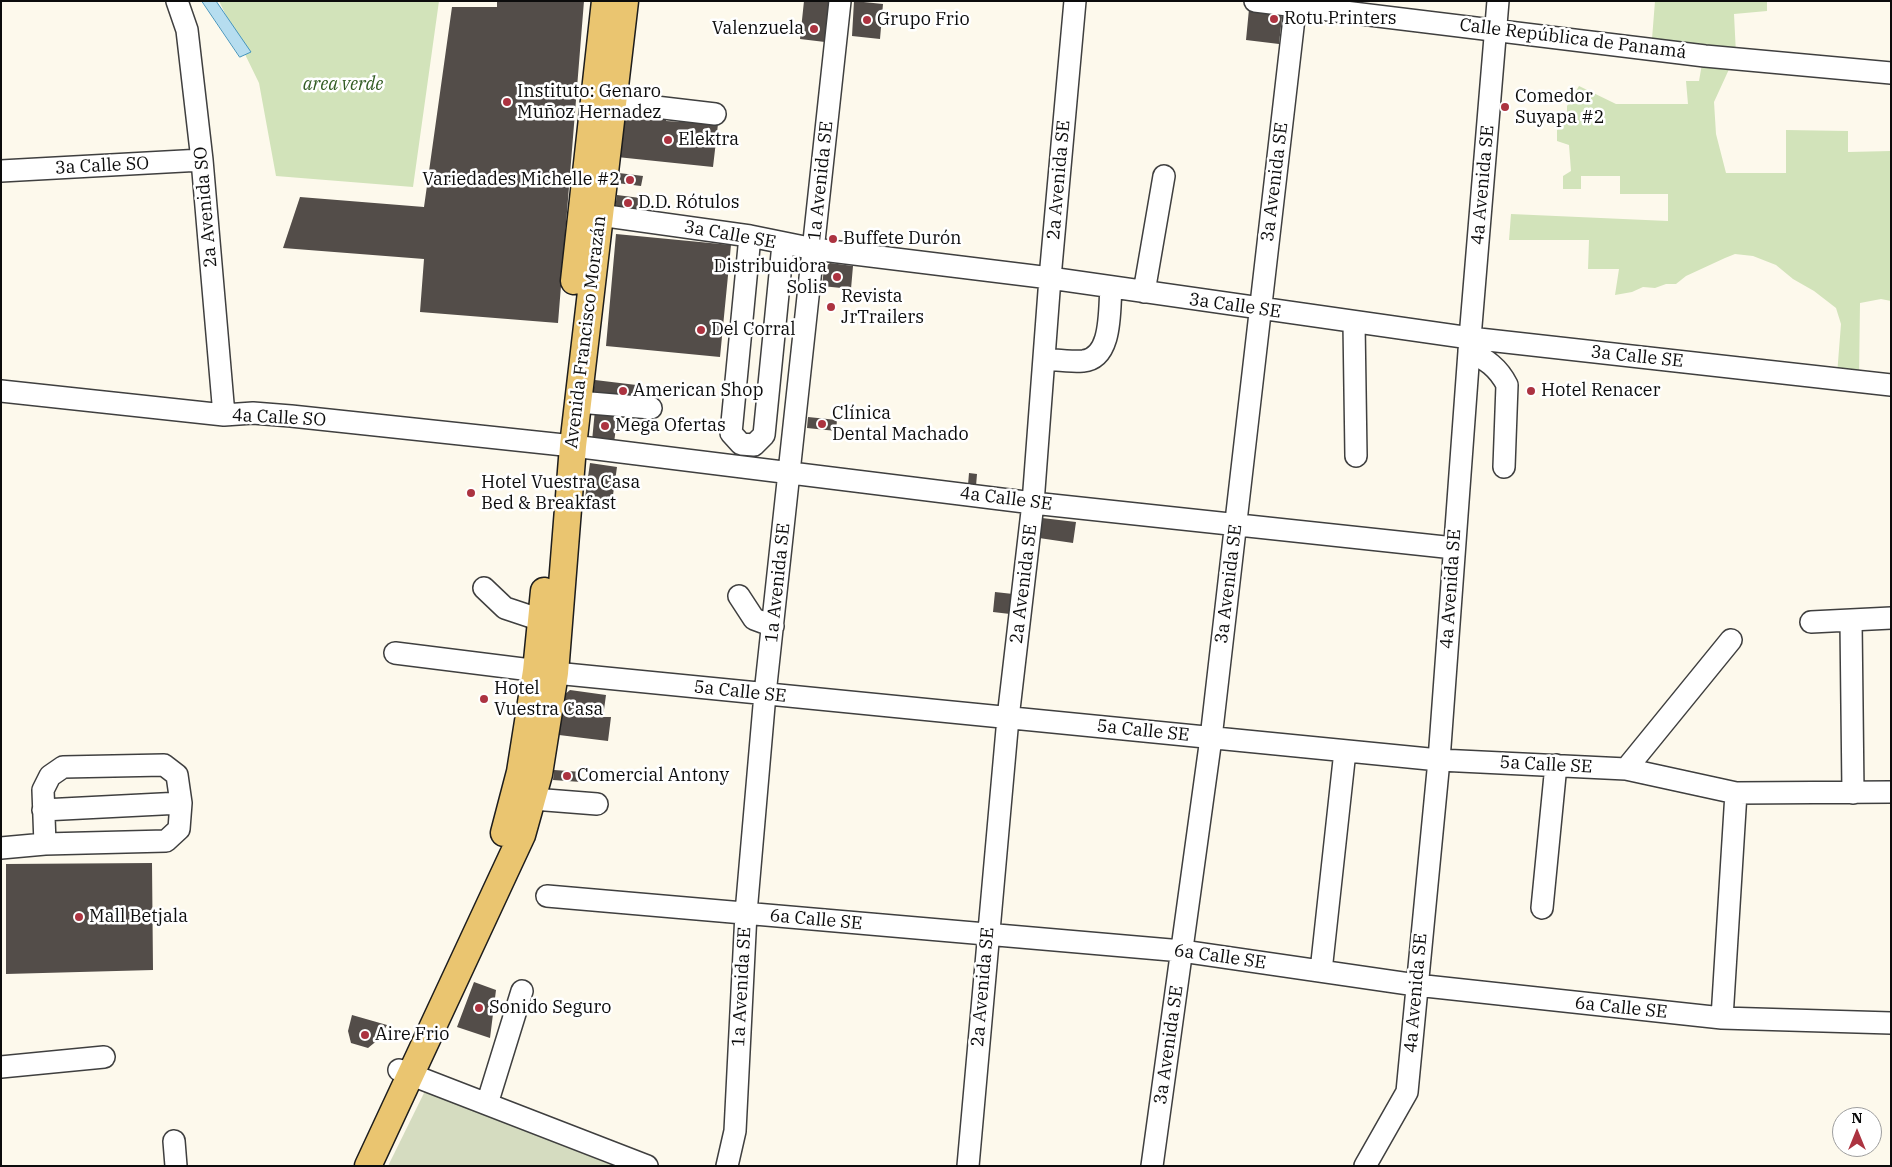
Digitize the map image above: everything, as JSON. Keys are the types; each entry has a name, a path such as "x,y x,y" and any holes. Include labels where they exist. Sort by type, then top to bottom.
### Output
{"main road":[{"name":"Avenida Francisco Morazán","path":"486,901 508,822 545,672 541,620 565,446 578,402 605,1"},
{"name":"Avenida Francisco Morazán","path":"368,1166 406,1072 470,934 522,835 533,799 565,446 590,213 613,102 625,1"},
{"name":"Avenida Francisco Morazán","path":"352,1166 406,1072"}],"street":[{"name":"2a Avenida SO","path":"178,1 187,30 202,160 224,415"},
{"name":"1a Avenida SE","path":"728,1163 735,1131 746,913 765,694 840,1"},
{"name":"2a Avenida SE","path":"968,1166 1008,718 1033,503 1050,278 1075,1"},
{"name":"Calle República de Panamá","path":"1255,1 1296,3 1705,56 1891,73"},
{"name":"4a Avenida SE","path":"1365,1166 1408,1092 1416,985 1439,760 1498,1"},
{"name":"3a Avenida SE","path":"1152,1166 1211,738 1296,3"},
{"path":"613,102 714,114"},
{"name":"3a Calle SO","path":"1,171 202,160"},
{"path":"1144,292 1164,176"},
{"name":"3a Calle SE","path":"590,213 750,236 783,244 1050,278 1354,323 1470,344 1891,385"},
{"path":"750,236 731,432 741,444 754,445 764,435 783,244"},
{"path":"1044,359 1085,361 1097,354 1104,343 1107,333 1111,288"},
{"path":"1354,323 1356,456"},
{"path":"1470,344 1491,362 1502,375 1506,385 1504,467"},
{"name":"4a Calle SO","path":"1,391 224,415 253,413 291,416 565,446"},
{"path":"578,402 650,408"},
{"name":"4a Calle SE","path":"565,446 1033,503 1454,548"},
{"path":"484,588 505,608 541,620"},
{"path":"739,596 754,619 773,626"},
{"path":"1811,622 1891,618"},
{"path":"1851,621 1853,793"},
{"path":"1626,770 1731,640"},
{"name":"5a Calle SE","path":"395,653 545,672 1439,760 1626,770 1736,793 1891,792"},
{"path":"1321,971 1345,751"},
{"path":"1,848 45,844 166,841 179,829 181,803 177,775 164,765 64,767 50,776 43,790 45,844"},
{"path":"1542,908 1556,765"},
{"path":"1722,1018 1736,793"},
{"path":"533,799 597,804"},
{"path":"43,810 181,803"},
{"name":"6a Calle SE","path":"547,896 988,936 1182,951 1416,985 1722,1018 1891,1023"},
{"path":"487,1104 522,991"},
{"path":"1,1067 104,1057"},
{"path":"406,1072 647,1166"},
{"path":"174,1142 176,1166"}],"green space":[{"name":"area verde","path":"219,1 439,1 413,187 276,176 259,83"},
{"path":"1655,1 1767,1 1767,11 1734,14 1736,54 1714,102 1716,134 1726,173 1786,173 1786,130 1848,131 1848,152 1891,151 1891,301 1881,299 1860,303 1859,378 1837,375 1841,324 1836,308 1776,265 1753,256 1735,254 1686,276 1676,284 1666,284 1655,288 1643,287 1632,292 1615,295 1619,269 1588,269 1589,240 1509,240 1511,214 1668,221 1668,194 1620,194 1620,176 1581,176 1581,189 1563,189 1563,176 1571,171 1569,145 1557,141 1557,130 1567,119 1567,106 1579,86 1616,104 1688,104 1686,81 1699,81 1703,58 1653,48"},
{"path":"425,1091 627,1166 388,1166"}],"water":[{"path":"202,1 216,1 251,52 240,57"}],"building":[{"name":"Instituto: Genaro Muñoz Hernadez","path":"497,1 584,1 558,323 420,312 424,259 283,248 300,197 424,207 452,7 497,7"},
{"path":"804,1 829,1 825,42 800,39"},
{"name":"Grupo Frio","path":"854,1 883,4 880,39 852,36"},
{"path":"1249,9 1279,12 1282,17 1279,44 1246,40"},
{"name":"Elektra","path":"623,108 667,114 666,121 718,124 713,167 617,157"},
{"name":"Variedades Michelle #2","path":"619,173 643,176 641,186 617,183"},
{"name":"D.D. Rótulos","path":"617,195 640,198 639,211 615,208"},
{"path":"616,234 731,245 720,357 606,346"},
{"name":"Distribuidora Solis","path":"830,263 853,266 851,289 822,286 824,268"},
{"name":"American Shop","path":"595,380 653,387 651,402 593,395"},
{"name":"Mega Ofertas","path":"595,410 618,412 614,443 592,441"},
{"name":"Clínica Dental Machado","path":"808,417 837,420 836,431 807,428"},
{"path":"590,463 617,467 612,502 585,498"},
{"path":"969,473 977,474 976,486 968,485"},
{"path":"1042,518 1076,522 1073,543 1039,538"},
{"path":"995,592 1013,594 1010,614 993,612"},
{"path":"570,690 606,695 603,717 611,717 608,741 559,735 564,695"},
{"name":"Comercial Antony","path":"554,770 582,772 581,782 553,780"},
{"name":"Mall Betjala","path":"152,863 153,970 6,974 6,864"},
{"path":"474,982 496,990 490,1038 457,1027"},
{"name":"Aire Frio","path":"352,1015 387,1025 379,1039 368,1048 351,1043 348,1031"}],"place":[{"name":"Rotu Printers","path":"1274,19"},
{"name":"Grupo Frio","path":"867,20"},
{"name":"Valenzuela","path":"814,29"},
{"name":"Instituto: Genaro Muñoz Hernadez","path":"507,102"},
{"name":"Comedor Suyapa #2","path":"1505,107"},
{"name":"Elektra","path":"668,140"},
{"name":"Variedades Michelle #2","path":"630,180"},
{"name":"D.D. Rótulos","path":"628,203"},
{"name":"Buffete Durón","path":"833,239"},
{"name":"Distribuidora Solis","path":"837,277"},
{"name":"Revista JrTrailers","path":"831,307"},
{"name":"Del Corral","path":"701,330"},
{"name":"American Shop","path":"623,391"},
{"name":"Hotel Renacer","path":"1531,391"},
{"name":"Clínica Dental Machado","path":"822,424"},
{"name":"Mega Ofertas","path":"605,426"},
{"name":"Hotel Vuestra Casa Bed & Breakfast","path":"471,493"},
{"name":"Hotel Vuestra Casa","path":"484,699"},
{"name":"Comercial Antony","path":"567,776"},
{"name":"Mall Betjala","path":"79,917"},
{"name":"Sonido Seguro","path":"479,1008"},
{"name":"Aire Frio","path":"365,1035"}]}
